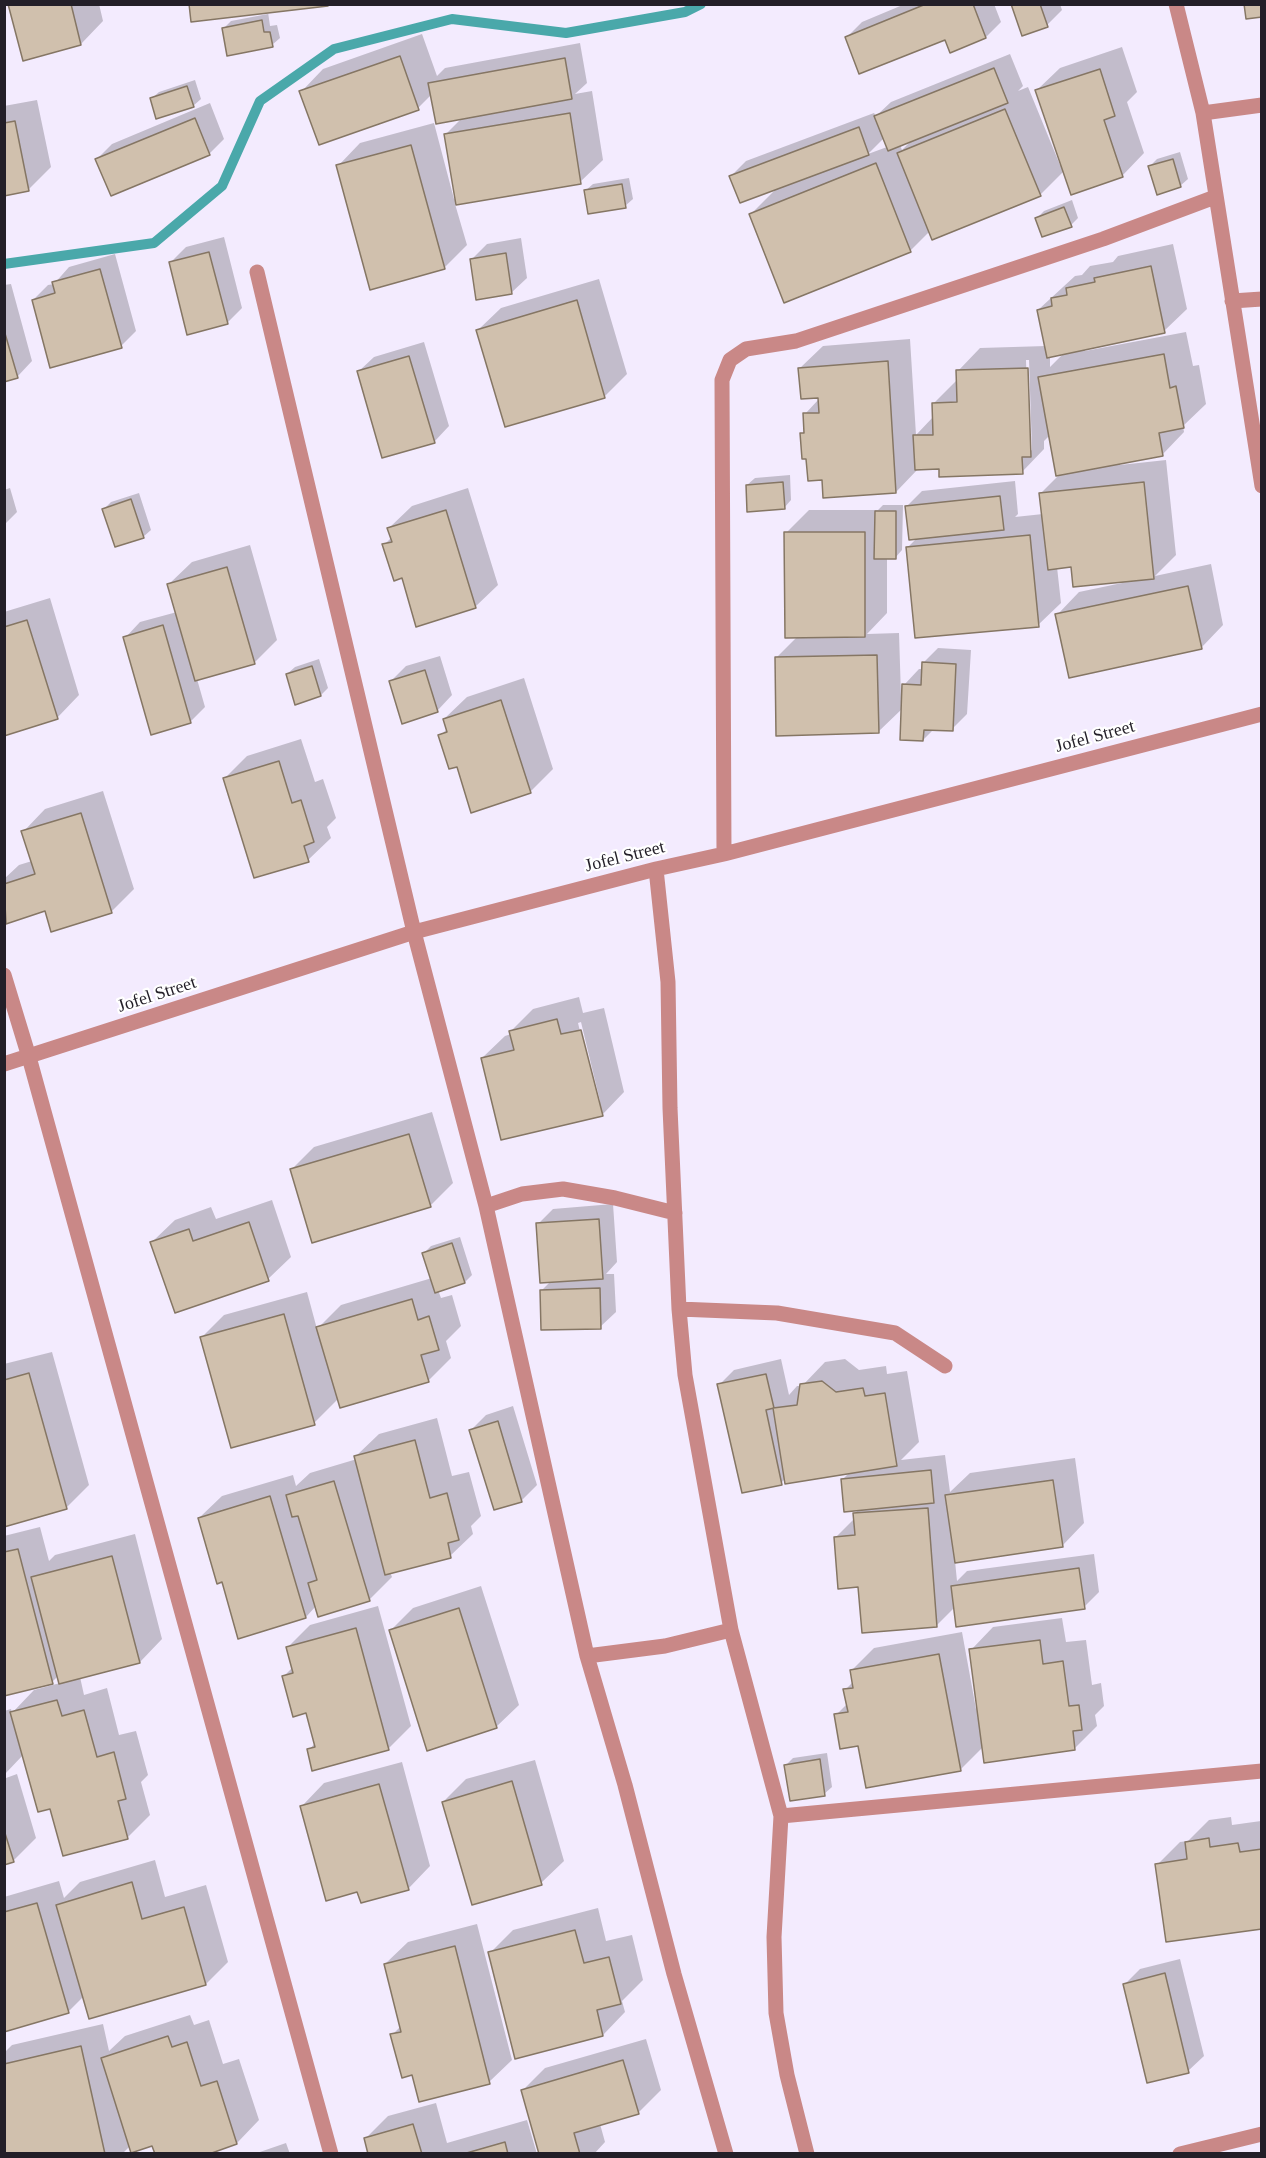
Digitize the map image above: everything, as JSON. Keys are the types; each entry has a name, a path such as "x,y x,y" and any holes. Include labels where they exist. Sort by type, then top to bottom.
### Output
{"street":[{"path":"1176,4 1203,113 1262,486"},
{"path":"1203,113 1262,105"},
{"path":"724,854 723,380 730,360 746,350 796,340 1103,239 1215,197"},
{"path":"257,272 414,932 486,1206 587,1656 625,1785 674,1974 726,2154"},
{"path":"1232,301 1262,299"},
{"name":"Jofel Street","path":"4,1064 414,932 1262,714"},
{"path":"656,869 668,982 670,1108 685,1375 731,1630 782,1816 774,1937 776,2013 807,2154"},
{"path":"4,975 29,1057 331,2154"},
{"path":"486,1206 522,1194 563,1189 615,1198 675,1213"},
{"path":"680,1309 777,1313 896,1333 945,1366"},
{"path":"587,1656 665,1646 731,1630"},
{"path":"782,1816 1262,1772"},
{"path":"1180,2154 1262,2134"}],"building":[{"path":"8,4 71,4 81,45 23,61"},
{"path":"189,4 328,4 328,6 191,22"},
{"path":"926,4 973,4 986,38 950,53 945,40 859,74 845,37"},
{"path":"1011,4 1040,4 1048,27 1022,36"},
{"path":"1244,4 1262,4 1262,17 1246,19"},
{"path":"262,20 264,32 270,32 273,47 227,56 222,28"},
{"path":"400,56 419,110 319,145 299,91"},
{"path":"565,58 572,99 436,124 428,83"},
{"path":"994,68 1008,103 888,151 874,116"},
{"path":"1100,69 1115,116 1104,120 1123,177 1071,195 1035,90"},
{"path":"187,86 194,107 156,119 150,98"},
{"path":"1005,109 1041,196 932,240 897,153"},
{"path":"570,113 581,184 456,205 444,134"},
{"path":"195,118 210,155 111,196 95,159"},
{"path":"15,121 29,191 4,196 4,123"},
{"path":"859,127 869,155 740,203 729,176"},
{"path":"411,145 445,269 370,290 336,165"},
{"path":"1173,159 1181,187 1157,195 1148,166"},
{"path":"876,163 911,252 784,303 749,214"},
{"path":"622,184 626,208 588,214 584,190"},
{"path":"1064,207 1072,227 1042,237 1035,218"},
{"path":"209,252 228,324 187,335 169,262"},
{"path":"506,253 512,294 476,300 470,259"},
{"path":"1151,266 1165,333 1047,358 1037,310 1052,306 1051,298 1067,295 1066,288 1095,282 1094,278"},
{"path":"100,269 122,348 50,368 32,300 55,293 52,282"},
{"path":"577,300 605,398 505,427 476,330"},
{"path":"4,330 18,378 4,382"},
{"path":"1164,354 1170,388 1176,386 1184,428 1159,433 1163,456 1056,476 1038,377"},
{"path":"409,356 435,443 382,458 357,371"},
{"path":"888,361 896,493 823,498 822,480 808,481 806,459 802,459 800,433 804,433 803,413 819,413 818,398 801,399 798,368"},
{"path":"1028,368 1031,457 1022,457 1023,474 939,477 939,469 915,470 913,435 933,435 932,403 957,402 956,370"},
{"path":"783,482 785,509 747,512 746,485"},
{"path":"1144,482 1154,579 1073,587 1071,567 1048,570 1039,493"},
{"path":"1000,496 1004,530 909,540 905,506"},
{"path":"131,499 144,538 115,547 102,509"},
{"path":"446,510 476,608 416,627 402,578 394,581 382,544 392,542 387,528"},
{"path":"875,511 896,511 896,559 874,559"},
{"path":"784,532 865,532 865,637 785,638"},
{"path":"1030,535 1039,627 915,638 906,547"},
{"path":"227,567 255,664 195,681 167,584"},
{"path":"1188,586 1202,649 1069,678 1055,614"},
{"path":"27,620 58,719 4,736 4,627"},
{"path":"163,625 191,723 151,735 123,637"},
{"path":"877,655 879,733 776,736 775,657"},
{"path":"922,662 956,664 953,731 924,730 923,741 900,740 902,684 921,685"},
{"path":"312,666 321,696 295,705 286,674"},
{"path":"425,670 438,712 402,724 389,681"},
{"path":"501,700 531,793 471,813 457,767 449,769 438,735 447,732 443,719"},
{"path":"279,761 292,803 301,800 314,842 304,846 309,862 254,878 223,778"},
{"path":"81,813 112,913 51,932 45,911 6,924 4,884 35,874 21,831"},
{"path":"557,1019 561,1034 581,1030 603,1116 501,1140 481,1058 514,1050 509,1031"},
{"path":"409,1134 431,1207 312,1243 290,1169"},
{"path":"599,1219 603,1279 540,1283 536,1223"},
{"path":"249,1222 269,1281 175,1313 150,1242 189,1229 193,1241"},
{"path":"452,1243 465,1283 435,1293 422,1253"},
{"path":"600,1288 601,1329 541,1330 540,1290"},
{"path":"412,1299 418,1320 429,1316 439,1350 421,1355 429,1382 340,1408 316,1327"},
{"path":"284,1314 315,1425 231,1448 200,1337"},
{"path":"29,1373 67,1509 4,1527 4,1380"},
{"path":"766,1374 774,1408 766,1410 782,1485 742,1493 717,1384"},
{"path":"822,1381 836,1392 863,1388 865,1396 885,1393 897,1466 785,1484 773,1408 797,1405 800,1384"},
{"path":"498,1421 522,1502 494,1510 469,1430"},
{"path":"415,1440 430,1498 447,1493 459,1540 448,1543 451,1558 385,1575 354,1456"},
{"path":"931,1470 934,1503 844,1512 841,1479"},
{"path":"1053,1480 1063,1547 955,1563 945,1495"},
{"path":"334,1481 370,1601 318,1617 308,1583 317,1580 298,1516 292,1517 286,1495"},
{"path":"270,1496 306,1618 238,1639 222,1582 217,1584 198,1518"},
{"path":"928,1508 937,1627 862,1633 858,1587 838,1589 834,1537 855,1535 853,1513"},
{"path":"18,1549 53,1684 4,1696 4,1552"},
{"path":"112,1556 140,1663 59,1684 31,1577"},
{"path":"1079,1568 1085,1609 956,1627 951,1586"},
{"path":"459,1608 497,1728 427,1751 389,1630"},
{"path":"356,1628 389,1750 312,1771 307,1749 315,1747 306,1713 293,1717 282,1676 293,1673 286,1647"},
{"path":"1040,1640 1043,1664 1063,1661 1069,1706 1079,1705 1082,1730 1073,1731 1075,1750 984,1763 969,1649"},
{"path":"939,1654 961,1771 866,1788 858,1746 840,1749 834,1714 848,1712 843,1689 853,1688 850,1670"},
{"path":"57,1700 62,1716 84,1710 97,1757 114,1752 126,1799 118,1801 128,1839 63,1856 50,1809 38,1812 10,1712"},
{"path":"820,1759 825,1796 790,1801 784,1765"},
{"path":"512,1781 542,1885 472,1905 442,1802"},
{"path":"379,1784 409,1890 361,1903 357,1892 326,1901 300,1806"},
{"path":"4,1830 14,1862 4,1865"},
{"path":"1209,1838 1210,1847 1238,1843 1240,1852 1262,1849 1262,1929 1166,1942 1155,1864 1187,1859 1185,1842"},
{"path":"132,1882 142,1919 184,1907 206,1985 89,2019 56,1905"},
{"path":"37,1903 69,2013 4,2032 4,1912"},
{"path":"575,1930 584,1963 609,1957 621,2004 597,2010 603,2036 515,2059 488,1952"},
{"path":"455,1946 490,2084 419,2102 412,2075 402,2078 390,2034 401,2032 384,1964"},
{"path":"1165,1973 1189,2073 1147,2083 1123,1984"},
{"path":"168,2036 172,2047 187,2042 201,2086 217,2081 237,2144 209,2154 155,2154 152,2146 131,2153 101,2058"},
{"path":"81,2046 105,2154 4,2154 4,2064"},
{"path":"623,2060 639,2114 574,2133 580,2154 539,2154 521,2090"},
{"path":"413,2124 422,2154 368,2154 364,2138"},
{"path":"505,2142 508,2154 463,2154"}],"waterway":[{"path":"4,264 154,243 222,186 260,101 334,49 452,19 566,33 685,12 701,4"}]}
